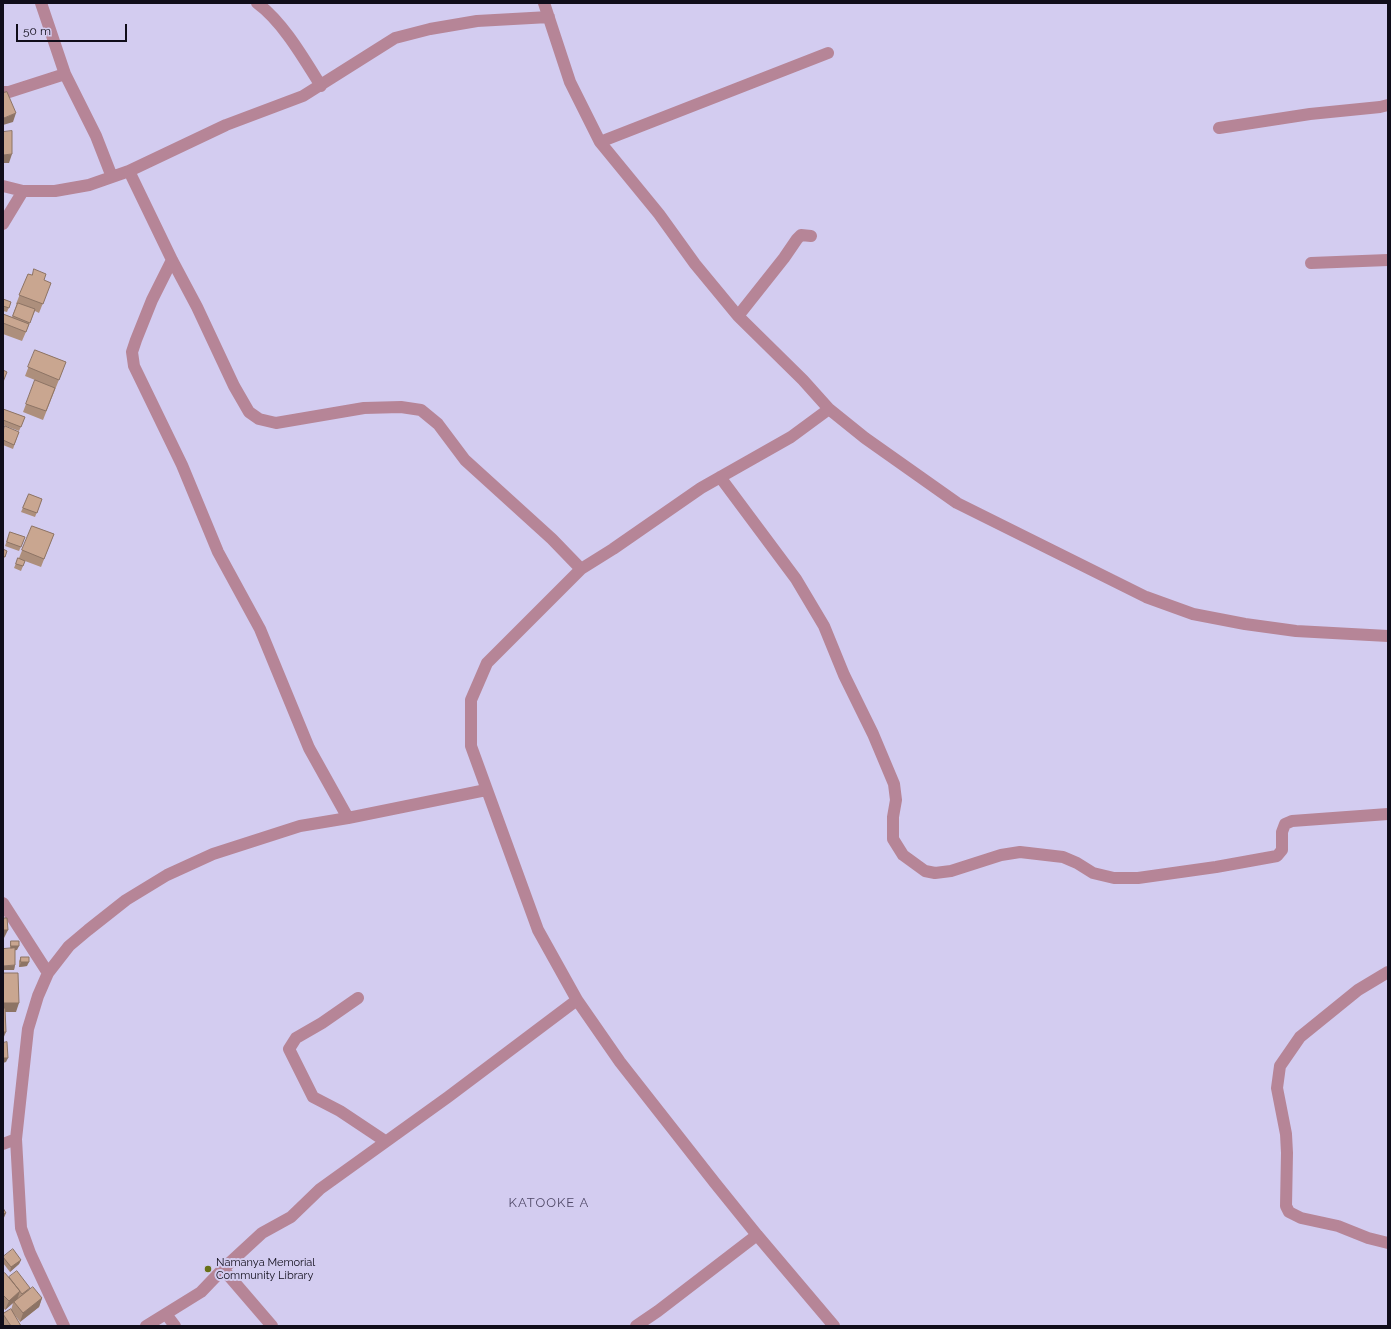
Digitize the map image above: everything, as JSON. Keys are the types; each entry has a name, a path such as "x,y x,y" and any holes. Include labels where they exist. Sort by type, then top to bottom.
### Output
{"street":[{"path":"41,3 65,74 96,136 112,177"},
{"path":"256,3 265,9 274,19 299,51 321,86"},
{"path":"544,3 550,17 570,82 600,142 659,214 695,264 738,316 803,380 829,408 865,438 958,503 1146,597 1193,614 1245,624 1303,631 1388,636"},
{"path":"3,186 23,190 55,190 89,185 129,171 226,125 296,99 321,86 343,70 396,38 430,29 477,21 550,17"},
{"path":"600,142 828,53"},
{"path":"3,92 9,92 65,74"},
{"path":"1219,128 1310,114 1388,105"},
{"path":"129,171 172,260 197,307 234,386 249,412 259,419 276,423 364,408 401,407 421,410 438,424 465,460 552,539 582,569"},
{"path":"3,224 23,190"},
{"path":"738,316 784,258 797,238 802,235 811,236"},
{"path":"172,260 152,300 136,340 132,352 134,366 182,465 218,552 260,629 309,748 348,818"},
{"path":"1311,263 1388,260"},
{"path":"829,408 791,437 701,488 582,569 487,663 471,700 471,746 538,930 577,1000 620,1062 757,1235 834,1326"},
{"path":"720,477 796,579 824,626 844,675 873,734 894,784 896,800 893,817 893,839 903,855 925,871 935,873 951,872 1001,855 1020,852 1063,857 1093,873 1100,875 1114,878 1138,878 1216,867 1277,856 1282,850 1282,832 1285,824 1292,821 1388,814"},
{"path":"64,1326 30,1253 21,1228 16,1138 28,1029 38,996 48,974 69,946 126,900 167,875 213,854 300,826 348,818 486,790"},
{"path":"3,903 48,974"},
{"path":"1388,972 1358,990 1300,1037 1280,1066 1277,1088 1286,1134 1286,1206 1289,1212 1300,1218 1338,1226 1368,1238 1388,1243"},
{"path":"358,998 322,1023 296,1038 289,1049 313,1097 340,1111 385,1142"},
{"path":"146,1326 201,1292 223,1269 262,1233 291,1217 320,1188 385,1142 577,1000"},
{"path":"3,1144 16,1138"},
{"path":"636,1326 658,1311 757,1235"},
{"path":"223,1269 272,1326"},
{"path":"166,1314 175,1326"}],"building":[{"path":"7,92 16,113 4,118 3,93"},
{"path":"12,131 12,154 3,155 3,132"},
{"path":"34,269 46,274 44,280 51,283 43,304 19,295 28,274 32,275"},
{"path":"3,299 11,302 9,308 3,306"},
{"path":"18,303 35,309 30,323 13,316"},
{"path":"3,314 29,324 26,332 3,323"},
{"path":"35,350 66,362 59,380 28,367"},
{"path":"3,370 7,372 3,382"},
{"path":"35,380 55,388 46,411 26,404"},
{"path":"3,409 25,417 21,427 3,420"},
{"path":"5,426 19,432 14,445 3,440 3,431"},
{"path":"29,494 42,499 37,513 23,508"},
{"path":"32,526 54,534 44,559 22,550"},
{"path":"10,532 25,537 21,547 7,542"},
{"path":"3,549 7,551 5,557 3,556"},
{"path":"18,558 25,561 23,566 16,564"},
{"path":"3,918 7,918 8,930 3,930"},
{"path":"11,941 19,941 19,946 11,946"},
{"path":"15,948 15,965 3,966 3,949"},
{"path":"21,957 29,957 29,962 21,962"},
{"path":"3,973 18,973 19,1003 4,1003"},
{"path":"3,1008 5,1008 6,1032 3,1032"},
{"path":"7,1042 8,1058 3,1058 3,1043"},
{"path":"13,1249 21,1260 11,1267 3,1257"},
{"path":"17,1271 30,1288 22,1294 9,1277"},
{"path":"5,1273 20,1291 9,1301 3,1295 3,1274"},
{"path":"33,1287 42,1298 23,1313 14,1302"},
{"path":"11,1309 21,1326 11,1326 3,1314"}],"place":[{"name":"Namanya Memorial Community Library","path":"208,1269"}],"district":[{"name":"KATOOKE A","path":"549,1203"}]}
